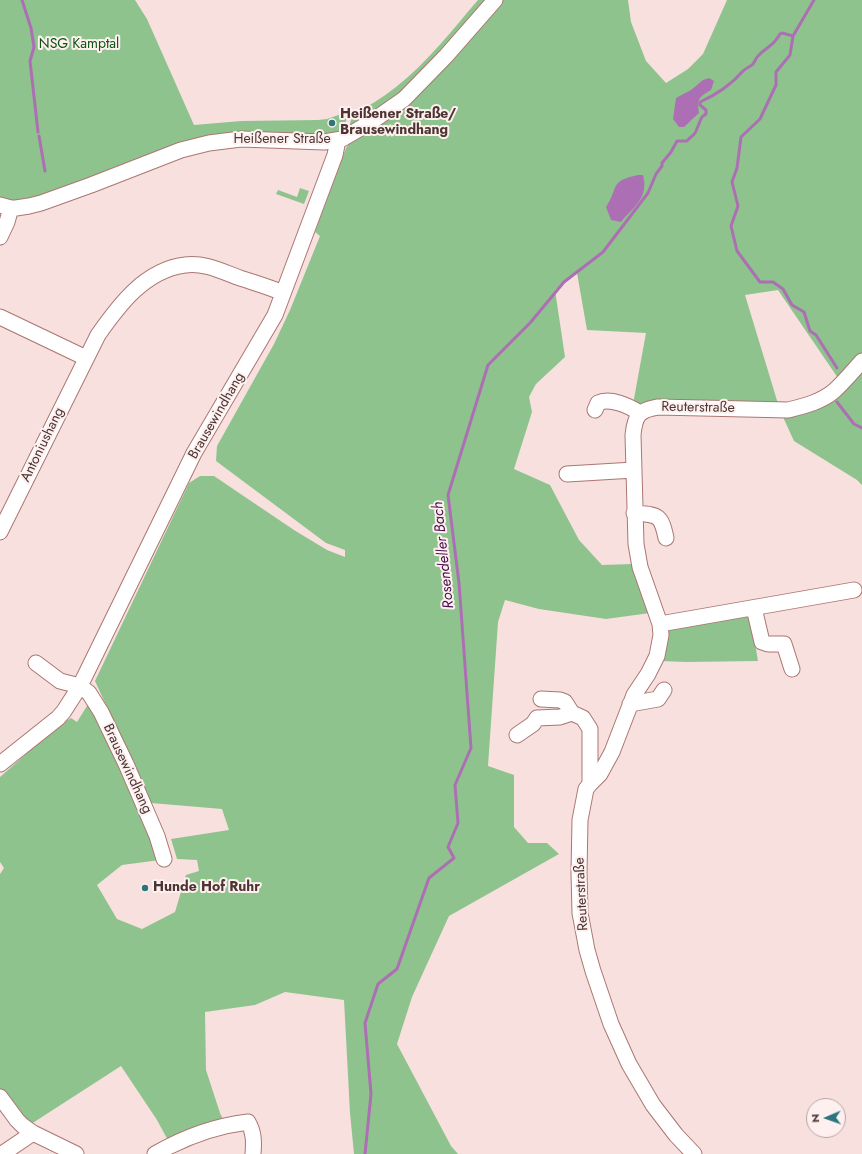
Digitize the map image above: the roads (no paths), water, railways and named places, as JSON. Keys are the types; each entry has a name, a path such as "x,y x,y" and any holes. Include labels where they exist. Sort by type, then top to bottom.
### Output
{"street":[{"name":"Heißener Straße","path":"5,206 28,206 60,196 181,150 209,143 241,139 324,142 338,140 372,122 404,99 446,56 495,0"},
{"name":"Brausewindhang","path":"0,764 58,718 80,686 194,453 275,315 335,155 338,140"},
{"path":"0,237 6,222 5,206"},
{"name":"Antoniushang","path":"0,532 86,358 102,329 126,299 150,277 185,264 198,264 283,293"},
{"path":"0,317 86,358"},
{"name":"Reuterstraße","path":"694,1154 662,1118 639,1083 629,1064 611,1024 593,971 583,932 580,913 580,820 586,789 600,774 612,752 634,695 648,674 657,656 661,635 660,624 640,567 636,544 634,512 634,425 636,418 640,413 658,406 788,410 819,400 833,392 862,361"},
{"path":"595,410 598,403 603,400 630,406 640,413"},
{"path":"567,474 634,470"},
{"path":"634,512 658,516 663,522 666,538"},
{"path":"660,624 854,590"},
{"path":"754,608 762,642 768,644 784,644 792,669"},
{"path":"36,663 60,681 80,686"},
{"name":"Brausewindhang","path":"80,686 89,692 101,712 126,764 157,836 164,859"},
{"path":"630,704 658,699 664,690"},
{"path":"541,699 560,700 565,702 572,713 583,718 590,729 590,784"},
{"path":"517,735 533,724 538,718 560,717 572,713"},
{"path":"0,1097 17,1120 33,1133 76,1154"},
{"path":"155,1154 177,1142 199,1134 248,1122 253,1135 253,1154"},
{"path":"2,1154 33,1133"}],"waterway":[{"path":"22,0 31,28 34,47 30,61 38,132"},
{"name":"Rosendeller Bach","path":"365,1154 371,1094 365,1023 378,984 397,969 429,878 454,858 448,847 458,823 455,785 471,748 459,583 448,495 488,365 530,323 564,282 603,252 648,193 656,174 662,166 662,163 671,152 677,141 687,141 695,133 701,118 706,114 706,110 700,105 700,102 713,96 734,81 744,70 753,64 758,56 772,44 780,34 782,33 793,36 814,0"},
{"path":"793,36 790,55 776,72 776,85 760,119 741,137 737,168 732,182 738,206 731,226 737,251 760,282 773,282 783,289 792,305 804,312 810,331 816,335 837,368"},
{"path":"39,136 45,171"},
{"path":"837,402 854,424 862,428"}],"place":[{"name":"Heißener Straße/ Brausewindhang","path":"332,123"},
{"name":"Hunde Hof Ruhr","path":"145,888"}],"park label":[{"name":"NSG Kamptal","path":"79,45"}]}
